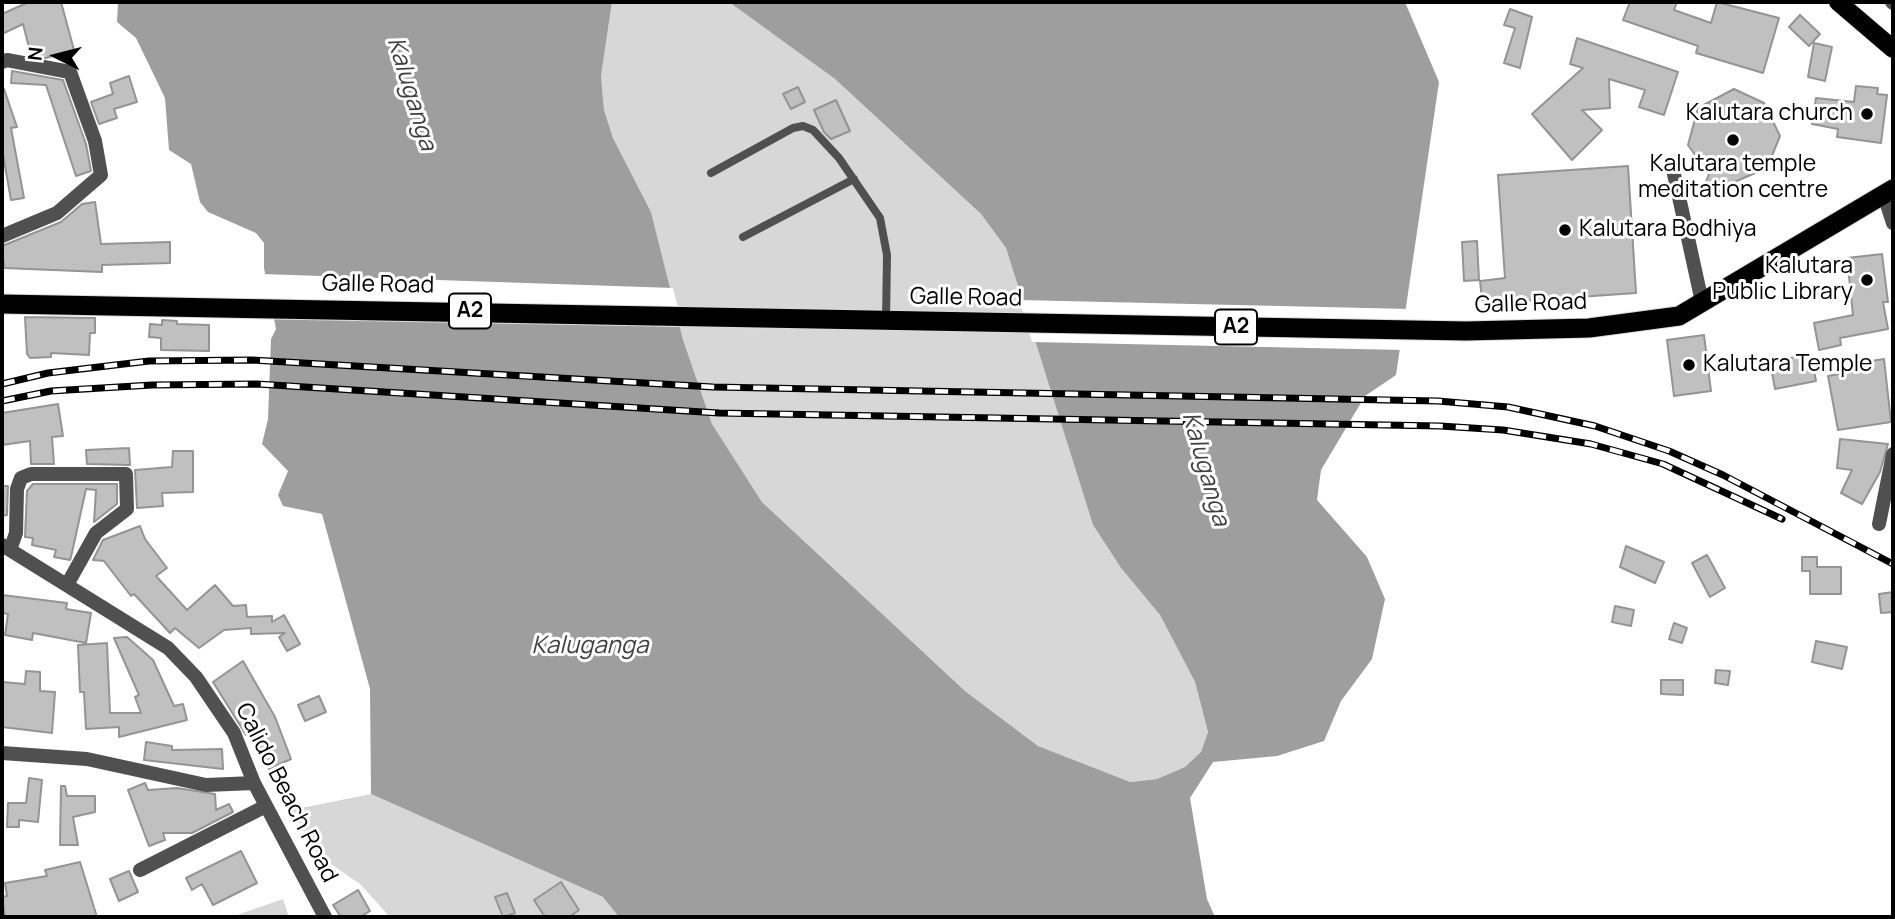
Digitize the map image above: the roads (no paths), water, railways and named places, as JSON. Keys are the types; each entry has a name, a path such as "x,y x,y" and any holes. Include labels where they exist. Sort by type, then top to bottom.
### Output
{"highway":[{"name":"Galle Road","path":"2,304 1466,331 1633,324 1679,316 1889,192"}],"main road":[{"path":"1838,2 1893,49"}],"street":[{"path":"2,62 7,60 70,72 94,141 101,175 57,213 2,236"},
{"path":"1672,165 1702,302"},
{"path":"1889,192 1893,223"},
{"path":"1879,524 1893,454"},
{"path":"6,548 16,533 17,489 21,478 32,474 126,474 127,509 96,533 68,583"},
{"name":"Calido Beach Road","path":"6,548 68,583 168,648 196,677 234,733 254,783 325,917"},
{"path":"2,753 87,759 206,785 254,783"},
{"path":"140,870 266,806"}],"lane":[{"path":"711,173 793,128 803,126 813,130 854,179 880,218 886,236 886,320"},
{"path":"743,237 854,179"}],"water":[{"name":"Kaluganga","path":"118,2 612,2 601,76 604,110 613,138 651,212 683,340 712,424 762,502 965,691 1038,746 1130,782 1157,779 1185,767 1201,752 1208,732 1195,682 1160,615 1121,568 1093,525 1006,248 981,214 835,79 729,2 1405,2 1439,82 1396,375 1365,396 1321,470 1317,500 1367,557 1385,599 1372,659 1341,701 1324,741 1277,756 1213,762 1190,798 1207,899 1215,917 619,917 603,897 371,794 370,689 322,514 283,506 278,495 288,471 262,444 268,419 271,339 276,329 264,268 264,243 256,233 208,212 200,202 191,164 169,150 165,98 136,38 117,22"}],"railway":[{"path":"2,384 48,373 149,361 252,360 713,387 1438,401 1508,407 1595,426 1669,451 1723,475 1893,564"},
{"path":"2,401 51,391 152,385 257,384 719,413 1440,426 1503,430 1591,444 1663,464 1782,519"}],"place":[{"name":"Kalutara church","path":"1867,114"},
{"name":"Kalutara temple meditation centre","path":"1733,140"},
{"name":"Kalutara Bodhiya","path":"1565,230"},
{"name":"Kalutara Public Library","path":"1867,280"},
{"name":"Kalutara Temple","path":"1689,365"}]}
